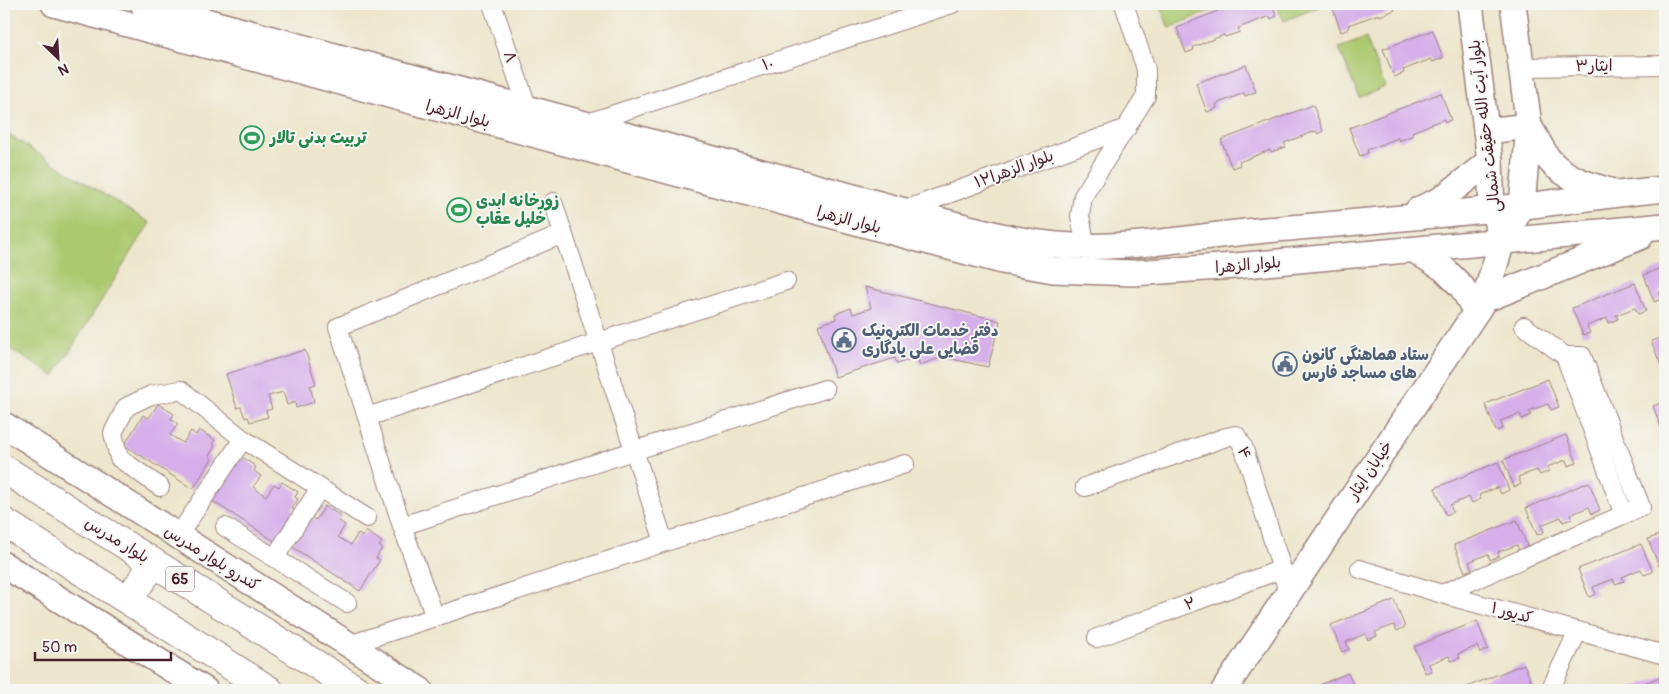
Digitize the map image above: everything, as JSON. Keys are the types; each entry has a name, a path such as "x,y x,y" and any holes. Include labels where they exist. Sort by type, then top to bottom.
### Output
{"main road":[{"name":"بلوار الزهرا","path":"54,4 902,234 1011,262 1054,270 1133,272 1244,266 1665,227"},
{"name":"بلوار الزهرا","path":"147,4 1006,238 1055,245 1086,247 1132,245 1522,206 1618,193 1665,189"},
{"name":"بلوار آیت الله حقیقت شمالی","path":"1470,4 1490,161 1492,208 1502,242"},
{"name":"بلوار آیت الله حقیقت شمالی","path":"1502,242 1522,206 1529,126 1523,67 1513,4"},
{"path":"1486,131 1529,126 1549,160 1564,173 1588,185 1618,193"},
{"path":"1402,217 1440,200 1490,161"},
{"path":"1414,250 1444,269 1480,306 1665,227"},
{"name":"خیابان ایثار","path":"1224,690 1480,306 1502,242"},
{"name":"کندرو بلوار مدرس","path":"4,425 420,690"},
{"name":"بلوار مدرس","path":"4,469 357,690"},
{"path":"4,522 269,690"},
{"path":"128,600 154,563"},
{"path":"4,565 205,690"}],"street":[{"name":"۸","path":"492,4 528,109"},
{"name":"۱۰","path":"584,124 952,4"},
{"path":"1086,247 1080,216 1083,196 1146,96 1146,69 1124,4"},
{"name":"ایثار۳","path":"1523,67 1665,65"},
{"name":"بلوار الزهرا۱۲","path":"902,210 1126,128"},
{"path":"553,202 664,542"},
{"path":"435,617 402,526 338,327 564,234"},
{"path":"367,417 786,281"},
{"path":"1442,594 1624,515 1565,356 1524,326"},
{"path":"402,526 825,388"},
{"path":"160,487 119,458 113,433 126,408 151,395 181,390 243,439 367,518"},
{"name":"۴","path":"1085,487 1236,435 1243,446 1282,569 1288,596"},
{"path":"178,536 243,439"},
{"path":"349,645 905,464"},
{"path":"275,558 320,488"},
{"path":"225,527 347,603"},
{"name":"۲","path":"1097,638 1282,569"},
{"name":"کدیور ۱","path":"1360,569 1442,594 1665,655"},
{"path":"1550,690 1578,631"}],"green space":[{"path":"1171,4 1227,4 1169,28 1161,8"},
{"path":"1276,4 1326,4 1284,21"},
{"path":"1366,38 1385,87 1359,98 1339,48"},
{"path":"4,132 150,223 54,376 4,345"}],"building":[{"path":"1234,4 1272,4 1277,16 1271,19 1270,16 1238,28 1240,32 1225,37 1224,35 1193,47 1194,50 1186,53 1177,28"},
{"path":"1336,4 1400,4 1393,7 1395,10 1348,25 1349,29 1341,32 1332,6"},
{"path":"1433,30 1443,58 1432,62 1431,59 1403,70 1404,73 1394,77 1383,49"},
{"path":"1246,65 1256,92 1245,96 1244,93 1216,104 1217,108 1207,112 1196,83"},
{"path":"1441,93 1451,120 1445,122 1444,119 1412,132 1413,135 1399,141 1398,138 1367,150 1368,153 1360,156 1349,128"},
{"path":"1313,105 1323,131 1318,134 1316,131 1284,143 1286,147 1271,152 1270,150 1239,162 1240,165 1232,168 1221,140"},
{"path":"1665,266 1665,290 1659,292 1661,299 1654,302 1644,275"},
{"path":"1635,283 1646,311 1638,314 1635,308 1616,315 1618,319 1609,323 1607,318 1587,326 1590,333 1583,335 1572,308"},
{"path":"865,287 1000,321 988,367 943,357 920,365 917,357 897,364 895,358 835,377 818,325 836,319 835,314 851,308 853,314 871,308"},
{"path":"1665,336 1665,367 1662,368 1651,341"},
{"path":"305,350 316,384 310,386 314,402 296,408 295,402 287,405 283,392 268,396 272,409 266,411 268,417 250,422 248,417 245,418 241,407 237,408 226,374"},
{"path":"1548,379 1559,407 1551,410 1548,404 1529,411 1531,415 1522,419 1520,414 1500,421 1503,428 1496,431 1485,404"},
{"path":"1665,401 1665,432 1663,433 1653,406"},
{"path":"158,404 174,414 171,419 178,424 170,435 183,443 191,431 196,435 199,430 215,440 212,444 215,446 209,456 212,459 193,489 124,445 143,415 149,418"},
{"path":"1566,435 1577,463 1568,466 1566,460 1547,467 1549,471 1540,475 1537,470 1518,477 1521,484 1514,487 1503,460"},
{"path":"241,456 256,467 254,471 261,476 253,487 266,496 274,484 279,487 282,482 298,492 295,497 298,499 292,509 295,511 276,542 206,497"},
{"path":"1498,462 1509,490 1501,494 1498,487 1479,495 1481,499 1472,503 1469,497 1450,505 1453,512 1446,515 1435,488"},
{"path":"1589,482 1600,510 1592,514 1589,507 1570,515 1572,519 1563,522 1561,517 1541,525 1544,532 1537,535 1526,508"},
{"path":"325,506 341,516 338,520 345,525 338,537 351,545 358,533 363,537 366,531 382,542 379,546 382,548 376,558 380,560 360,591 291,546 310,516 316,520"},
{"path":"1517,520 1528,548 1519,551 1517,545 1498,552 1499,556 1490,560 1488,554 1469,562 1472,569 1465,572 1454,545"},
{"path":"1665,533 1665,556 1663,557 1665,564 1659,566 1648,539"},
{"path":"1641,544 1653,572 1644,575 1641,569 1622,577 1624,581 1615,584 1613,579 1593,587 1596,594 1589,597 1578,569"},
{"path":"1394,600 1405,627 1397,631 1394,625 1375,632 1377,636 1368,640 1365,634 1346,642 1349,649 1342,652 1331,625"},
{"path":"1477,621 1488,649 1480,653 1477,646 1458,654 1460,658 1451,661 1449,656 1429,664 1432,671 1425,673 1414,647"},
{"path":"1524,664 1535,690 1459,690"},
{"path":"1348,673 1355,690 1307,690"},
{"path":"1665,675 1665,690 1627,690"}],"place":[{"name":"تربیت بدنی تالار","path":"252,138"},
{"name":"زورخانه ابدی خلیل عقاب","path":"459,210"},
{"name":"دفتر خدمات الکترونیک قضایی علی یادگاری","path":"844,340"},
{"name":"ستاد هماهنگی کانون های مساجد فارس","path":"1285,364"}]}
